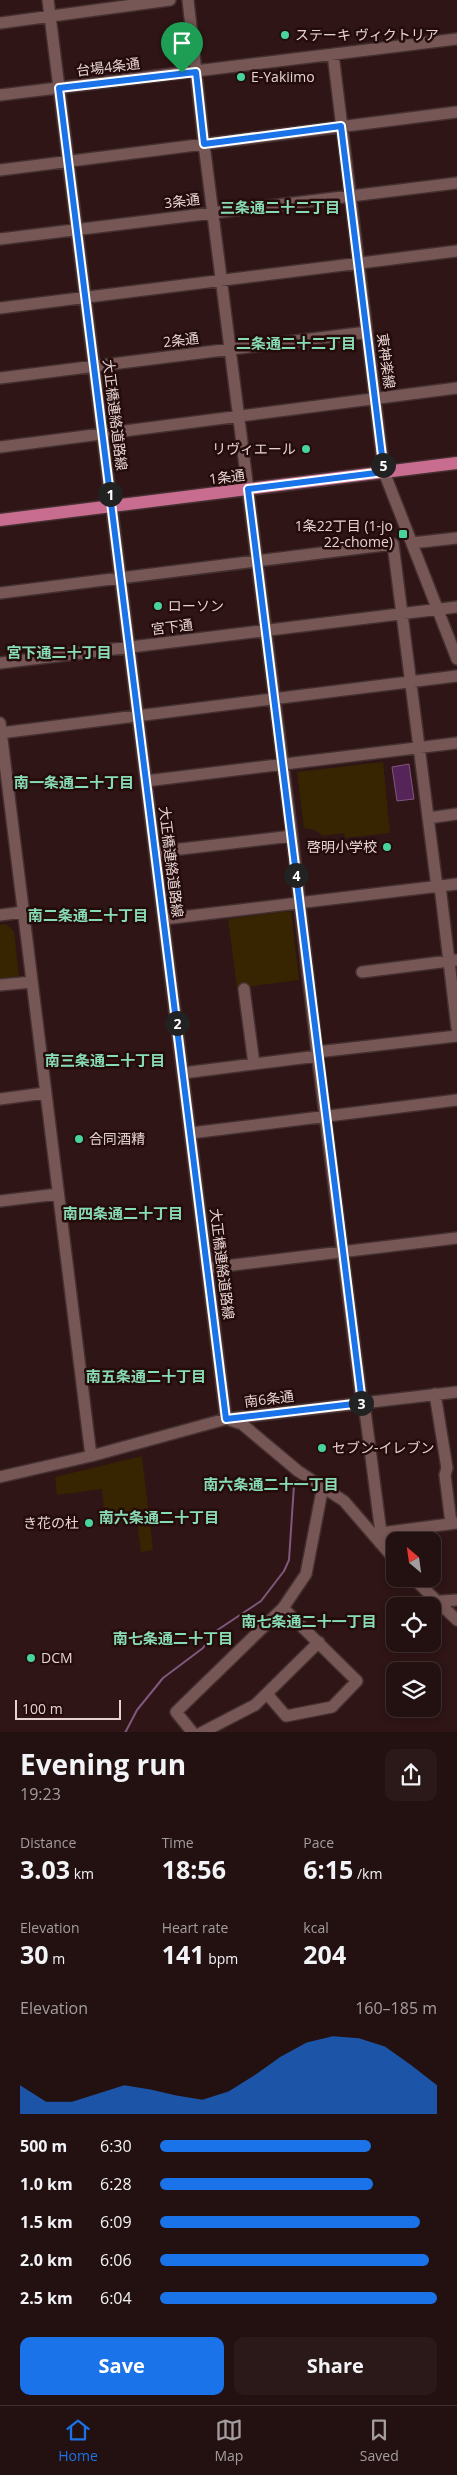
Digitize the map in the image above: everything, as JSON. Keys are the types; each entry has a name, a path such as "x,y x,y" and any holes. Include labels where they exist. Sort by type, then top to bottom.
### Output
{"main road":[{"name":"1条通","path":"0,520 457,463"}],"street":[{"name":"大正橋連絡道路線","path":"48,0 226,1419"},
{"path":"0,23 170,0"},
{"path":"188,0 204,144 292,836 317,1054 380,1538"},
{"name":"台場4条通","path":"0,95 457,39"},
{"name":"東神楽線","path":"333,54 384,472 457,659"},
{"path":"0,170 457,112"},
{"name":"3条通","path":"0,239 457,182"},
{"path":"0,308 457,251"},
{"name":"2条通","path":"0,378 367,332"},
{"path":"0,447 376,400 457,388"},
{"path":"412,544 457,538"},
{"path":"0,593 393,544 428,818 453,961 457,1028"},
{"name":"宮下通","path":"0,663 457,607"},
{"path":"90,1456 0,730 138,716 457,676"},
{"path":"146,781 457,743"},
{"path":"428,818 457,814"},
{"path":"155,852 292,836"},
{"path":"164,919 457,884"},
{"path":"0,915 23,912"},
{"path":"362,972 453,961"},
{"path":"0,985 32,982"},
{"path":"244,989 254,1064"},
{"path":"183,1073 457,1036"},
{"path":"0,1099 46,1094"},
{"path":"191,1133 457,1100"},
{"path":"0,1201 58,1194"},
{"path":"208,1268 457,1238"},
{"name":"南6条通","path":"0,1477 90,1456 226,1419 457,1392"},
{"path":"380,1538 454,1523 445,1475 446,1468 435,1394"},
{"path":"226,1419 242,1424 298,1471 344,1501 380,1538 386,1547"},
{"path":"193,1732 176,1712 283,1608 306,1574 323,1486"},
{"path":"423,1588 432,1597"},
{"path":"441,1602 457,1600"},
{"path":"441,1606 457,1620"},
{"path":"267,1694 286,1716 332,1707 357,1681 283,1608"},
{"path":"201,1732 255,1706 318,1642"}],"shaded area":[{"path":"383,762 390,833 345,838 344,833 323,836 315,830 304,828 297,772"},
{"path":"409,764 414,799 397,801 392,767"},
{"path":"291,911 299,980 237,988 228,919"},
{"path":"6,924 14,932 19,976 0,979 0,925"},
{"path":"142,1456 153,1550 141,1552 137,1521 106,1525 102,1489 57,1495 55,1477"}],"waterway":[{"path":"126,1732 137,1710 163,1678 203,1648 213,1633 261,1601 284,1571 289,1560 294,1485 297,1481"}],"place":[{"name":"ステーキ ヴィクトリア","path":"285,35"},
{"name":"E-Yakiimo","path":"241,77"},
{"name":"リヴィエール","path":"306,449"},
{"name":"1条22丁目 (1-jo 22-chome)","path":"403,534"},
{"name":"ローソン","path":"158,606"},
{"name":"啓明小学校","path":"387,847"},
{"name":"合同酒精","path":"79,1139"},
{"name":"セブン-イレブン","path":"322,1448"},
{"name":"き花の杜","path":"89,1523"},
{"name":"DCM","path":"31,1658"}],"district":[{"name":"三条通二十二丁目","path":"280,208"},
{"name":"二条通二十二丁目","path":"296,344"},
{"name":"宮下通二十丁目","path":"59,653"},
{"name":"南一条通二十丁目","path":"74,783"},
{"name":"南二条通二十丁目","path":"88,916"},
{"name":"南三条通二十丁目","path":"105,1061"},
{"name":"南四条通二十丁目","path":"123,1214"},
{"name":"南五条通二十丁目","path":"146,1377"},
{"name":"南六条通二十一丁目","path":"271,1485"},
{"name":"南六条通二十丁目","path":"159,1518"},
{"name":"南七条通二十一丁目","path":"309,1622"},
{"name":"南七条通二十丁目","path":"173,1639"}],"route":[{"path":"196,72 204,144 341,126 384,472 248,489 362,1403 226,1419 59,88 182,73 196,72"}]}
